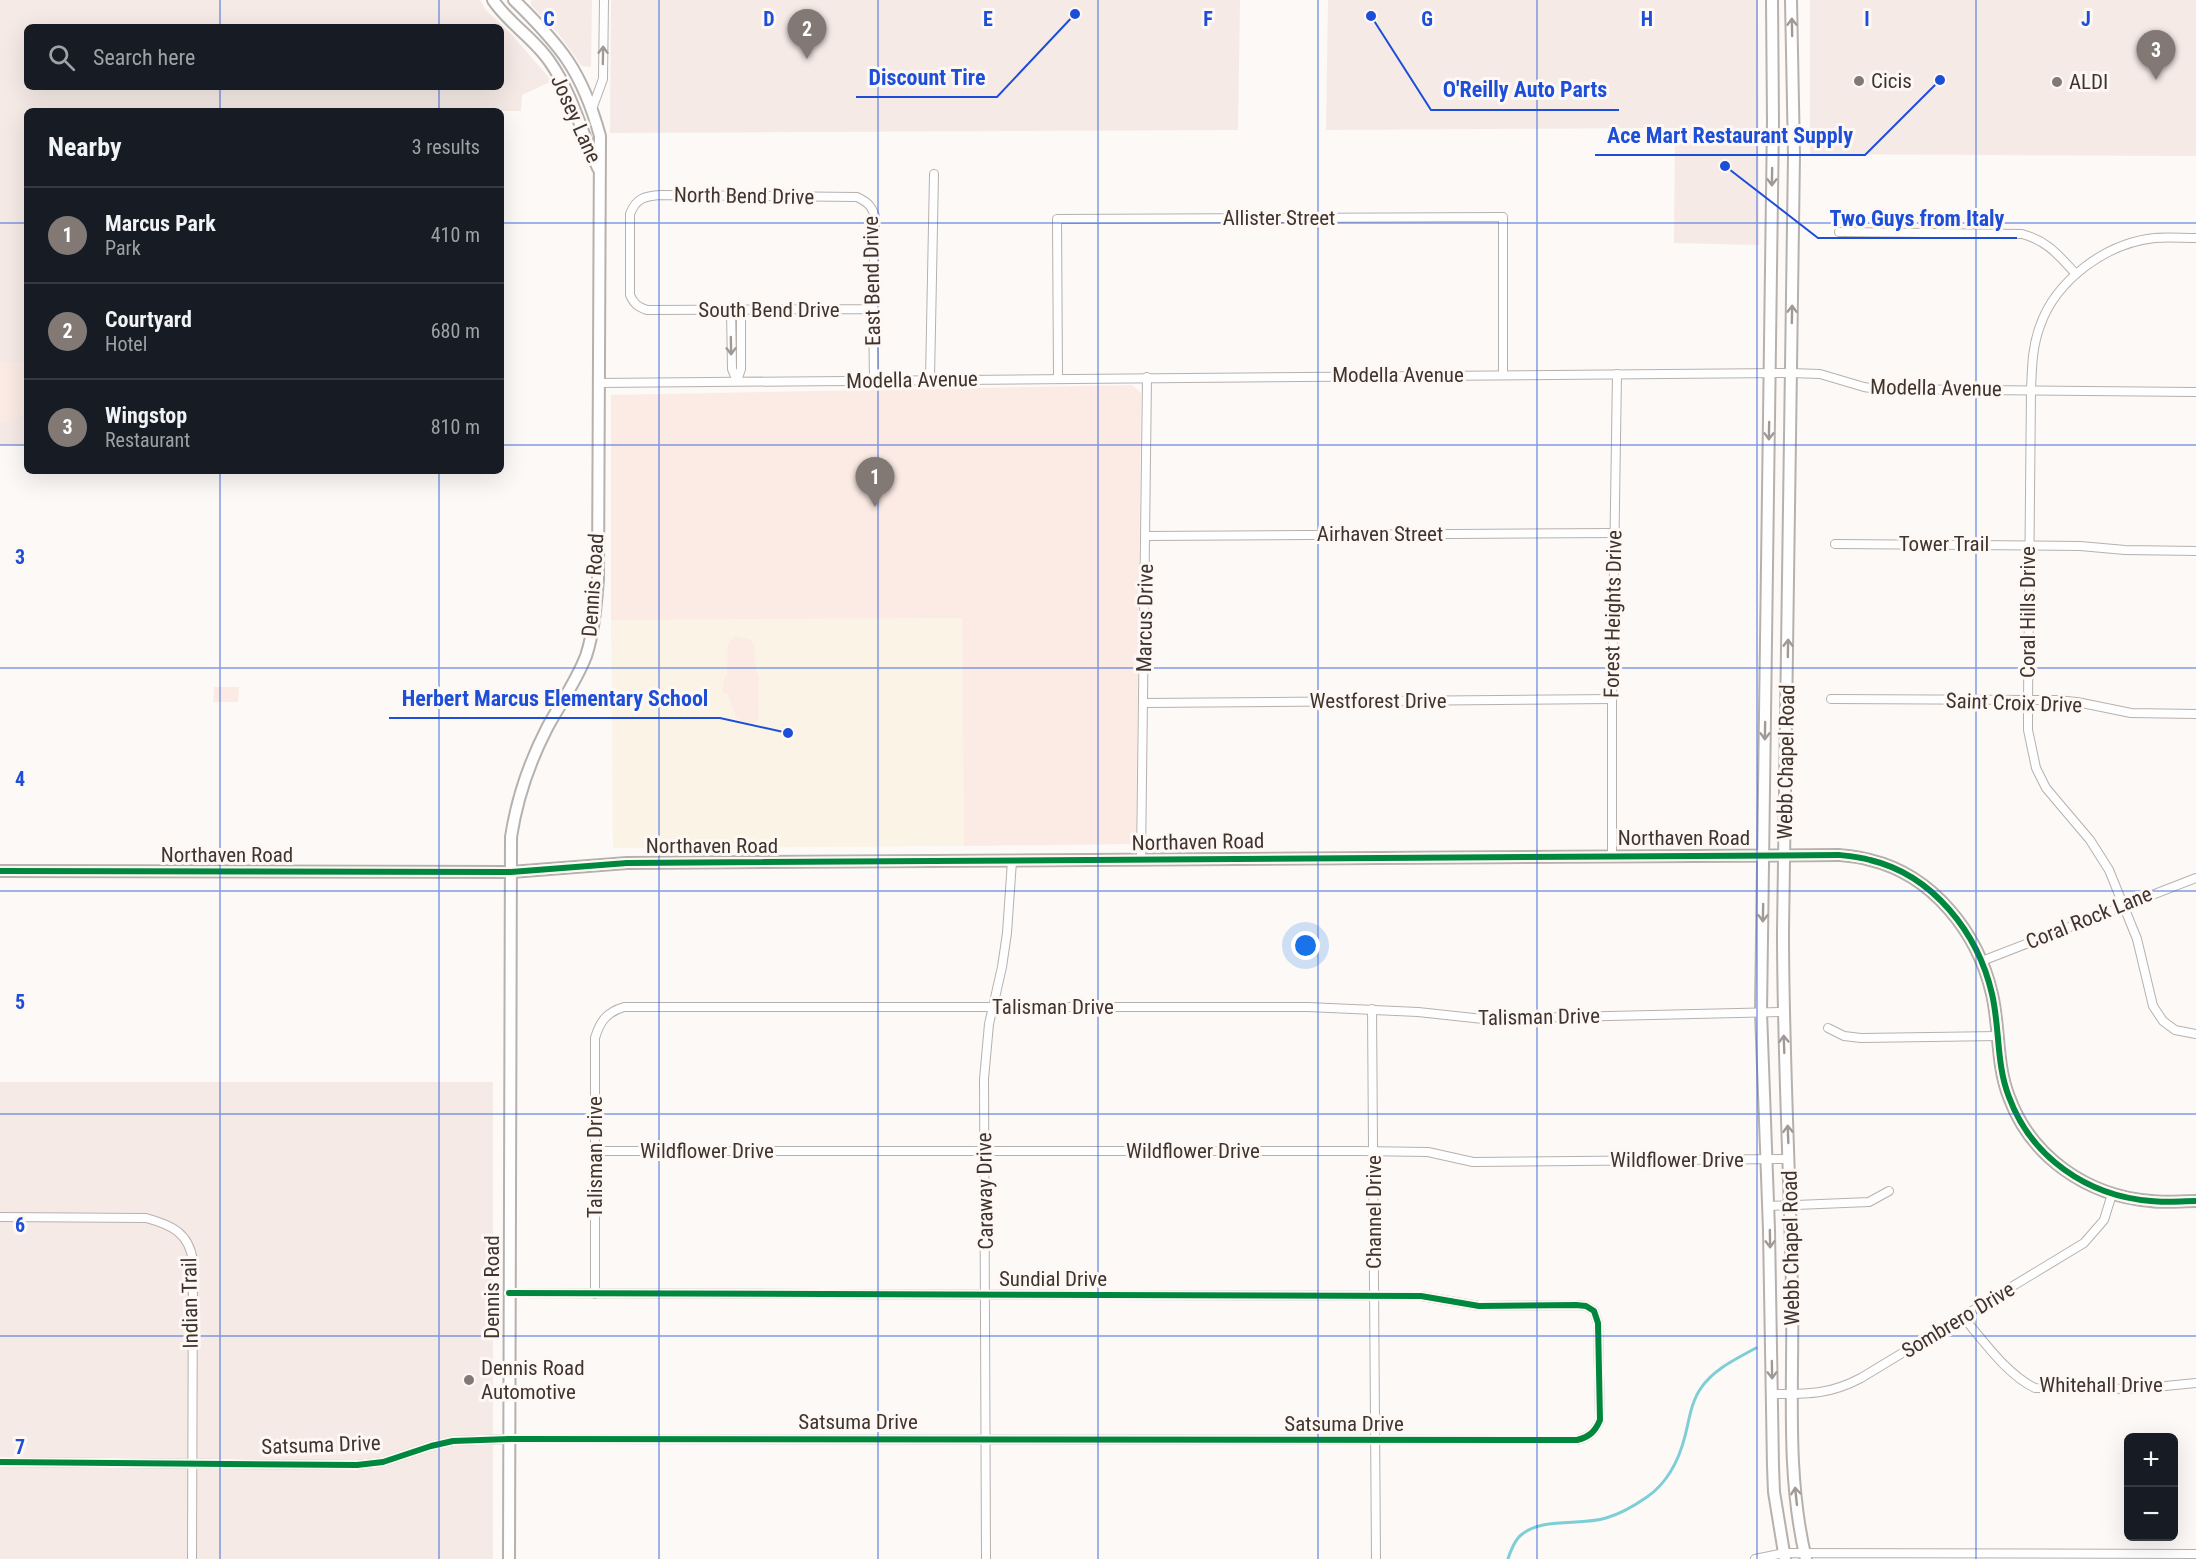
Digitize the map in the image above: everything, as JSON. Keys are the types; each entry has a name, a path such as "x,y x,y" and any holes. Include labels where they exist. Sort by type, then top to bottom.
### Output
{"street":[{"name":"Josey Lane","path":"493,0 555,69 576,108 587,145 599,171"},
{"name":"Josey Lane","path":"514,0 551,37 579,78 592,108 600,135 599,171"},
{"path":"519,0 526,12"},
{"path":"592,108 603,79 604,0"},
{"name":"Webb Chapel Road","path":"1772,0 1774,56 1761,1012 1769,1206 1774,1492 1784,1556"},
{"name":"Webb Chapel Road","path":"1791,0 1794,155 1783,1012 1791,1206 1795,1493 1802,1557"},
{"path":"1774,56 1793,53"},
{"path":"555,69 568,60"},
{"name":"Dennis Road","path":"508,1559 511,837 522,783 547,728 574,683 587,654 595,614 598,579 599,171"},
{"path":"930,379 933,174"},
{"name":"North Bend Drive","path":"638,200 647,196 661,195 850,197"},
{"name":"East Bend Drive","path":"850,197 857,197 867,202 875,216 874,380"},
{"name":"South Bend Drive","path":"638,200 630,214 630,295 633,302 640,308 647,310 873,309"},
{"name":"Allister Street","path":"1058,378 1057,219 1069,218 1503,217 1503,375"},
{"path":"1839,232 2022,234 2048,244 2076,274"},
{"name":"Coral Hills Drive","path":"2196,238 2154,238 2119,247 2097,258 2062,288 2040,325 2033,354 2031,390 2028,702 2028,730 2036,768 2046,788 2090,840 2109,870 2137,939 2153,1006 2163,1021 2175,1030 2196,1034"},
{"path":"731,310 732,369 737,381"},
{"path":"737,381 741,369 741,310"},
{"name":"Modella Avenue","path":"598,383 1791,373 1820,375 1877,389 2196,392"},
{"name":"Forest Heights Drive","path":"1612,855 1617,374"},
{"name":"Marcus Drive","path":"1141,859 1147,377"},
{"name":"Airhaven Street","path":"1146,536 1615,533"},
{"name":"Tower Trail","path":"1835,544 2029,545 2196,551"},
{"name":"Westforest Drive","path":"1144,703 1612,699"},
{"name":"Saint Croix Drive","path":"1831,699 2028,702 2056,700 2132,713 2196,714"},
{"name":"Northaven Road","path":"0,871 511,872 627,863 1839,855 1871,860 1895,869 1921,884 1940,899 1961,922 1982,961 1992,994 1999,1036 2001,1068 2008,1096 2032,1138 2057,1165 2082,1183 2112,1194 2150,1202 2196,1201"},
{"name":"Caraway Drive","path":"986,1559 984,1151 986,1049 1007,933 1012,861"},
{"name":"Coral Rock Lane","path":"1982,961 2196,878"},
{"name":"Talisman Drive","path":"595,1294 596,1038 599,1024 615,1010 624,1007 1308,1007 1372,1009 1483,1019 1783,1012"},
{"name":"Channel Drive","path":"1372,1009 1376,1559"},
{"path":"1828,1028 1844,1036 1861,1038 1999,1036"},
{"name":"Wildflower Drive","path":"595,1151 1374,1151 1428,1152 1473,1162 1789,1159"},
{"path":"1769,1206 1869,1202 1888,1191"},
{"name":"Sombrero Drive","path":"1773,1394 1825,1392 1842,1388 1963,1317 2084,1244 2104,1220 2112,1194"},
{"name":"Indian Trail","path":"0,1217 146,1218 165,1223 178,1230 191,1252 193,1262 192,1559"},
{"name":"Sundial Drive","path":"509,1293 1421,1296 1479,1306 1576,1305 1586,1306 1594,1311"},
{"name":"Satsuma Drive","path":"0,1462 357,1465 383,1462 453,1441 509,1439 1577,1440 1588,1437 1596,1430 1600,1420 1598,1323 1594,1311"},
{"name":"Whitehall Drive","path":"1963,1317 2023,1382 2035,1388 2135,1389 2196,1383"},
{"path":"1755,1559 1784,1556 2196,1554"}],"shaded area":[{"path":"0,0 480,0 486,10 501,24 24,24 24,90 504,90 504,27 552,81 522,95 521,111 504,111 504,108 24,108 24,446 0,445"},
{"path":"531,0 592,0 591,67 582,66 557,32 531,5"},
{"path":"611,0 1240,0 1238,130 610,133"},
{"path":"1328,0 1758,0 1759,245 1674,243 1675,128 1326,130"},
{"path":"1810,0 2196,0 2196,156 1810,154"},
{"path":"0,362 24,362 24,414 16,420 0,422"},
{"path":"1132,385 1141,393 1136,844 964,846 962,618 611,620 611,395"},
{"path":"962,618 964,846 613,848 611,620"},
{"path":"735,636 751,640 754,645 756,673 759,674 758,720 752,725 737,719 728,694 723,692 724,678 727,676 728,644"},
{"path":"214,687 239,687 238,702 213,702"},
{"path":"0,1082 493,1082 493,1559 0,1559"}],"waterway":[{"path":"1508,1559 1517,1540 1530,1529 1550,1524 1606,1518 1632,1507 1647,1497 1661,1485 1676,1462 1693,1405 1706,1381 1733,1360 1756,1348"}],"cycle path":[{"path":"0,871 511,872 627,863 1839,855 1854,857 1893,868 1914,879 1933,893 1964,929 1976,949 1992,994 2002,1072 2009,1097 2031,1138 2047,1155 2064,1170 2084,1182 2127,1198 2167,1202 2196,1201"},
{"path":"0,1462 357,1465 383,1462 453,1441 509,1439 1577,1440 1591,1433 1600,1420 1598,1323 1594,1311 1586,1306 1479,1306 1421,1296 509,1293"}],"place":[{"name":"Discount Tire","path":"1075,14"},
{"name":"O'Reilly Auto Parts","path":"1371,16"},
{"name":"Courtyard","path":"807,59"},
{"name":"Ace Mart Restaurant Supply","path":"1940,80"},
{"name":"Wingstop","path":"2156,80"},
{"name":"Cicis","path":"1859,81"},
{"name":"ALDI","path":"2057,82"},
{"name":"Two Guys from Italy","path":"1725,166"},
{"name":"Marcus Park","path":"875,507"},
{"name":"Herbert Marcus Elementary School","path":"788,733"},
{"name":"Dennis Road Automotive","path":"469,1380"}]}
